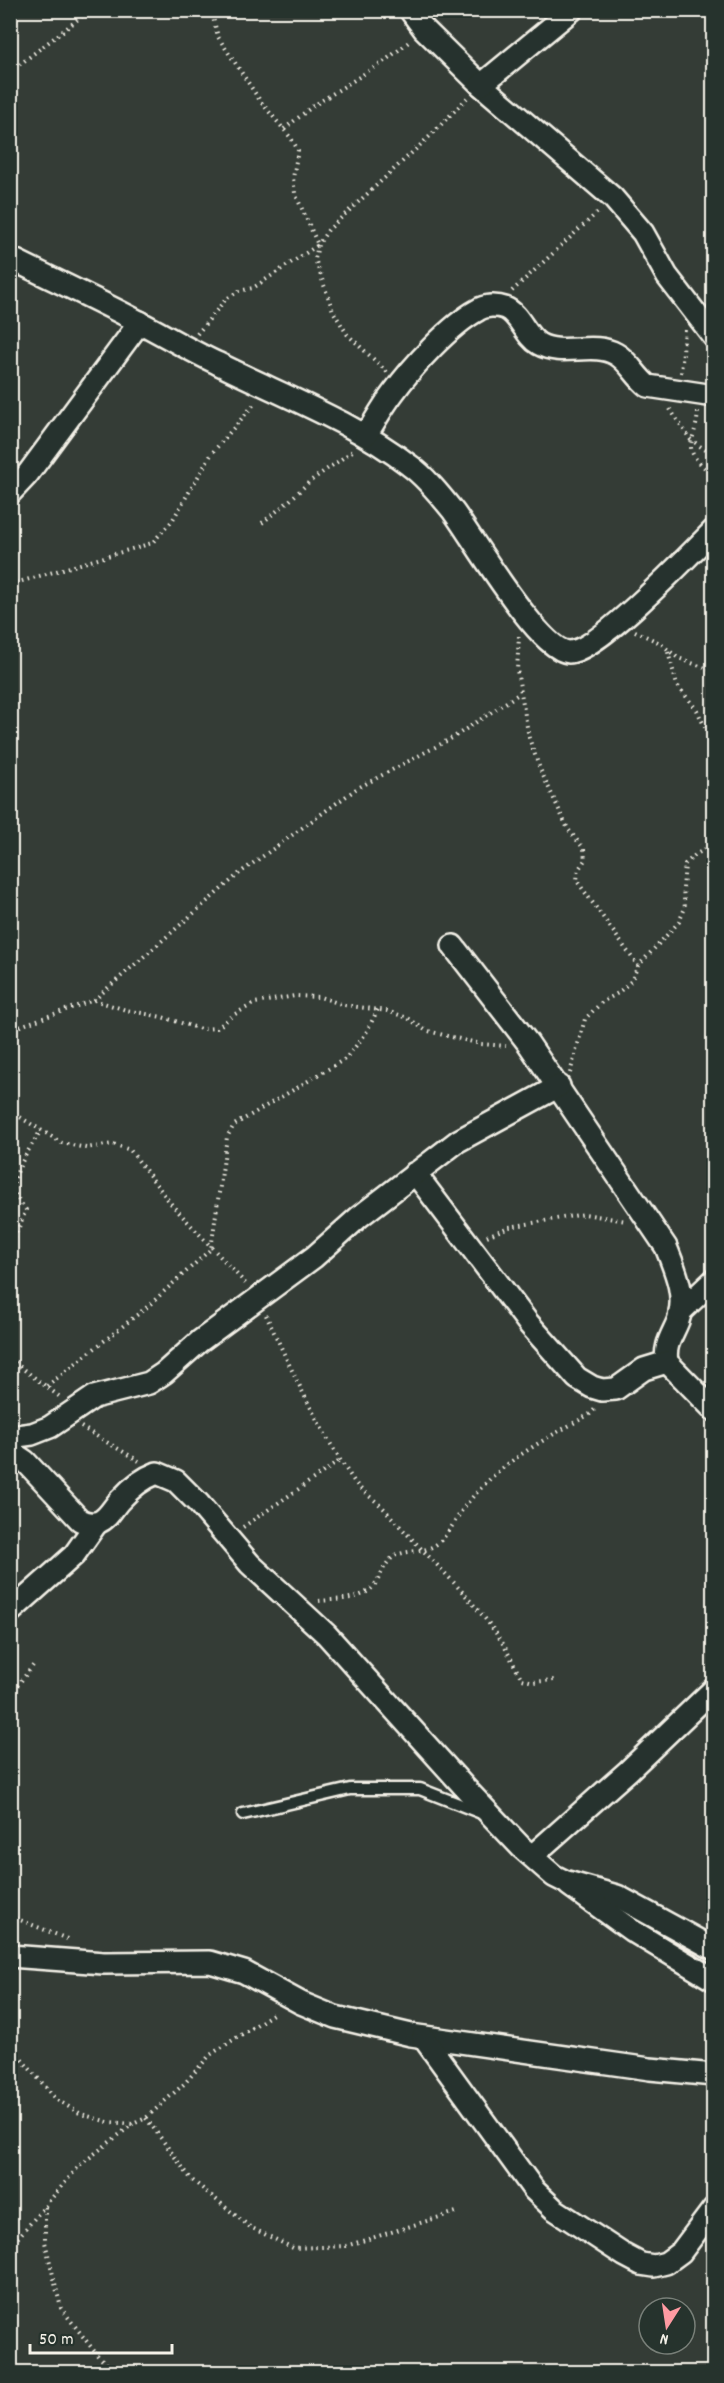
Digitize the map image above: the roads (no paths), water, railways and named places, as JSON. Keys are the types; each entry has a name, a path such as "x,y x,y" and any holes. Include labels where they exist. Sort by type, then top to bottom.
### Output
{"street":[{"path":"410,10 424,29 481,85 613,198 643,233 667,276 714,337"},
{"path":"481,85 572,10"},
{"path":"10,258 366,435 411,466 452,511 518,606 549,643 559,650 570,652 580,650 616,624 714,530"},
{"path":"366,435 393,393 449,332 480,309 495,306 507,309 538,344 570,349 602,349 617,354 648,386 714,396"},
{"path":"10,493 27,476 140,322"},
{"path":"453,946 528,1043 666,1247 679,1280 680,1312 665,1353 667,1362 714,1410"},
{"path":"10,1437 32,1434 50,1427 94,1397 149,1383 258,1297 314,1257 359,1217 458,1141 560,1089"},
{"path":"415,1173 529,1324 577,1378 602,1390 616,1389 644,1369 667,1362"},
{"path":"680,1312 714,1280"},
{"path":"10,1450 25,1461 80,1520 96,1524"},
{"path":"10,1612 74,1555 96,1524 104,1520 122,1498 144,1478 157,1473 176,1481 199,1504 250,1564 326,1634 467,1790 532,1856 554,1876 623,1924 714,1980"},
{"path":"532,1856 709,1701"},
{"path":"564,1881 617,1896 714,1949"},
{"path":"10,1956 104,1963 210,1962 244,1972 301,2004 335,2017 423,2037 714,2075"},
{"path":"423,2037 534,2190 555,2209 624,2255 641,2264 654,2266 666,2263 681,2252 714,2208"}],"lane":[{"path":"243,1814 350,1789 420,1789 495,1819"}]}
